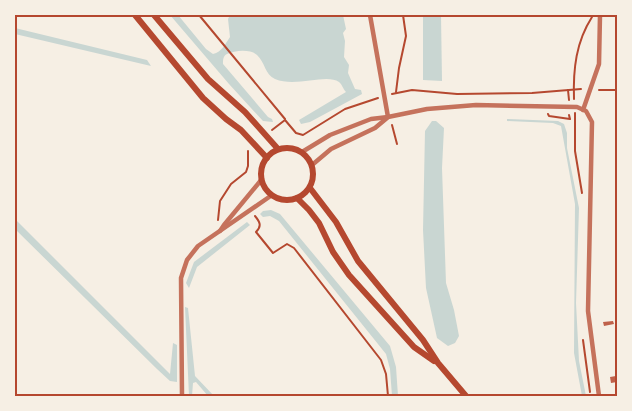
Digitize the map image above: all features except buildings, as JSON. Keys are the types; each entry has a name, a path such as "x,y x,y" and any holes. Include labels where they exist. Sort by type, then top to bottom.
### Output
{"main road":[{"path":"135,15 203,98 241,130 266,158"},
{"path":"154,15 208,79 245,112 278,149"},
{"path":"286,147 302,152 312,164 313,180 310,188 297,198 288,200 272,195 262,179 263,164 266,158 278,149 286,147"},
{"path":"310,188 336,222 358,261 466,396"},
{"path":"297,198 318,223 333,252 349,275 414,347 438,363"}],"street":[{"path":"370,15 388,117"},
{"path":"583,110 599,64 600,15"},
{"path":"302,152 330,134 371,119 427,109 476,105 577,107 583,110 592,122 588,311 598,396"},
{"path":"312,164 331,149 375,128 388,117"},
{"path":"219,232 262,179"},
{"path":"182,396 180,278 184,265 198,246 272,195"}],"path":[{"path":"199,15 296,133 303,135 346,109 385,96"},
{"path":"403,15 406,36 398,68 396,92 412,90 457,94 532,93 574,90 577,49 593,15"},
{"path":"532,93 532,98"},
{"path":"266,135 285,120"},
{"path":"394,130 398,144"},
{"path":"219,232 218,214 220,201 231,184 246,172 248,152 255,144"},
{"path":"251,210 260,222 259,229 256,232 273,252 288,244 294,248 381,360 386,374 388,396"}],"shaded area":[{"path":"170,15 178,15 206,49 213,54 221,50 230,37 228,19 230,15 343,15 346,29 343,33 345,41 344,57 349,65 348,73 355,89 361,90 362,94 310,122 301,124 299,120 346,92 340,83 326,79 292,82 275,79 267,71 260,58 254,53 243,51 227,54 224,57 223,64 273,122 263,121"},
{"path":"423,15 441,15 442,81 423,80"},
{"path":"15,28 147,60 151,66 15,34"},
{"path":"507,119 558,121 564,124 567,133 567,148 579,208 576,303 579,361 586,396 582,396 574,353 575,204 561,126 553,123 507,121"},
{"path":"432,121 436,121 444,128 442,168 446,283 459,336 455,343 448,346 437,338 426,288 423,230 425,131"},
{"path":"271,210 280,214 390,346 396,367 398,396 392,396 390,369 386,354 279,221 270,216 263,217 260,214 263,211"},
{"path":"15,219 170,374 173,343 177,345 177,382 170,381 157,369 15,229"},
{"path":"247,222 250,225 197,267 189,288 186,283 194,262"},
{"path":"185,307 188,308 195,376 214,396 208,396 196,382 193,383 192,396 189,396"}]}
